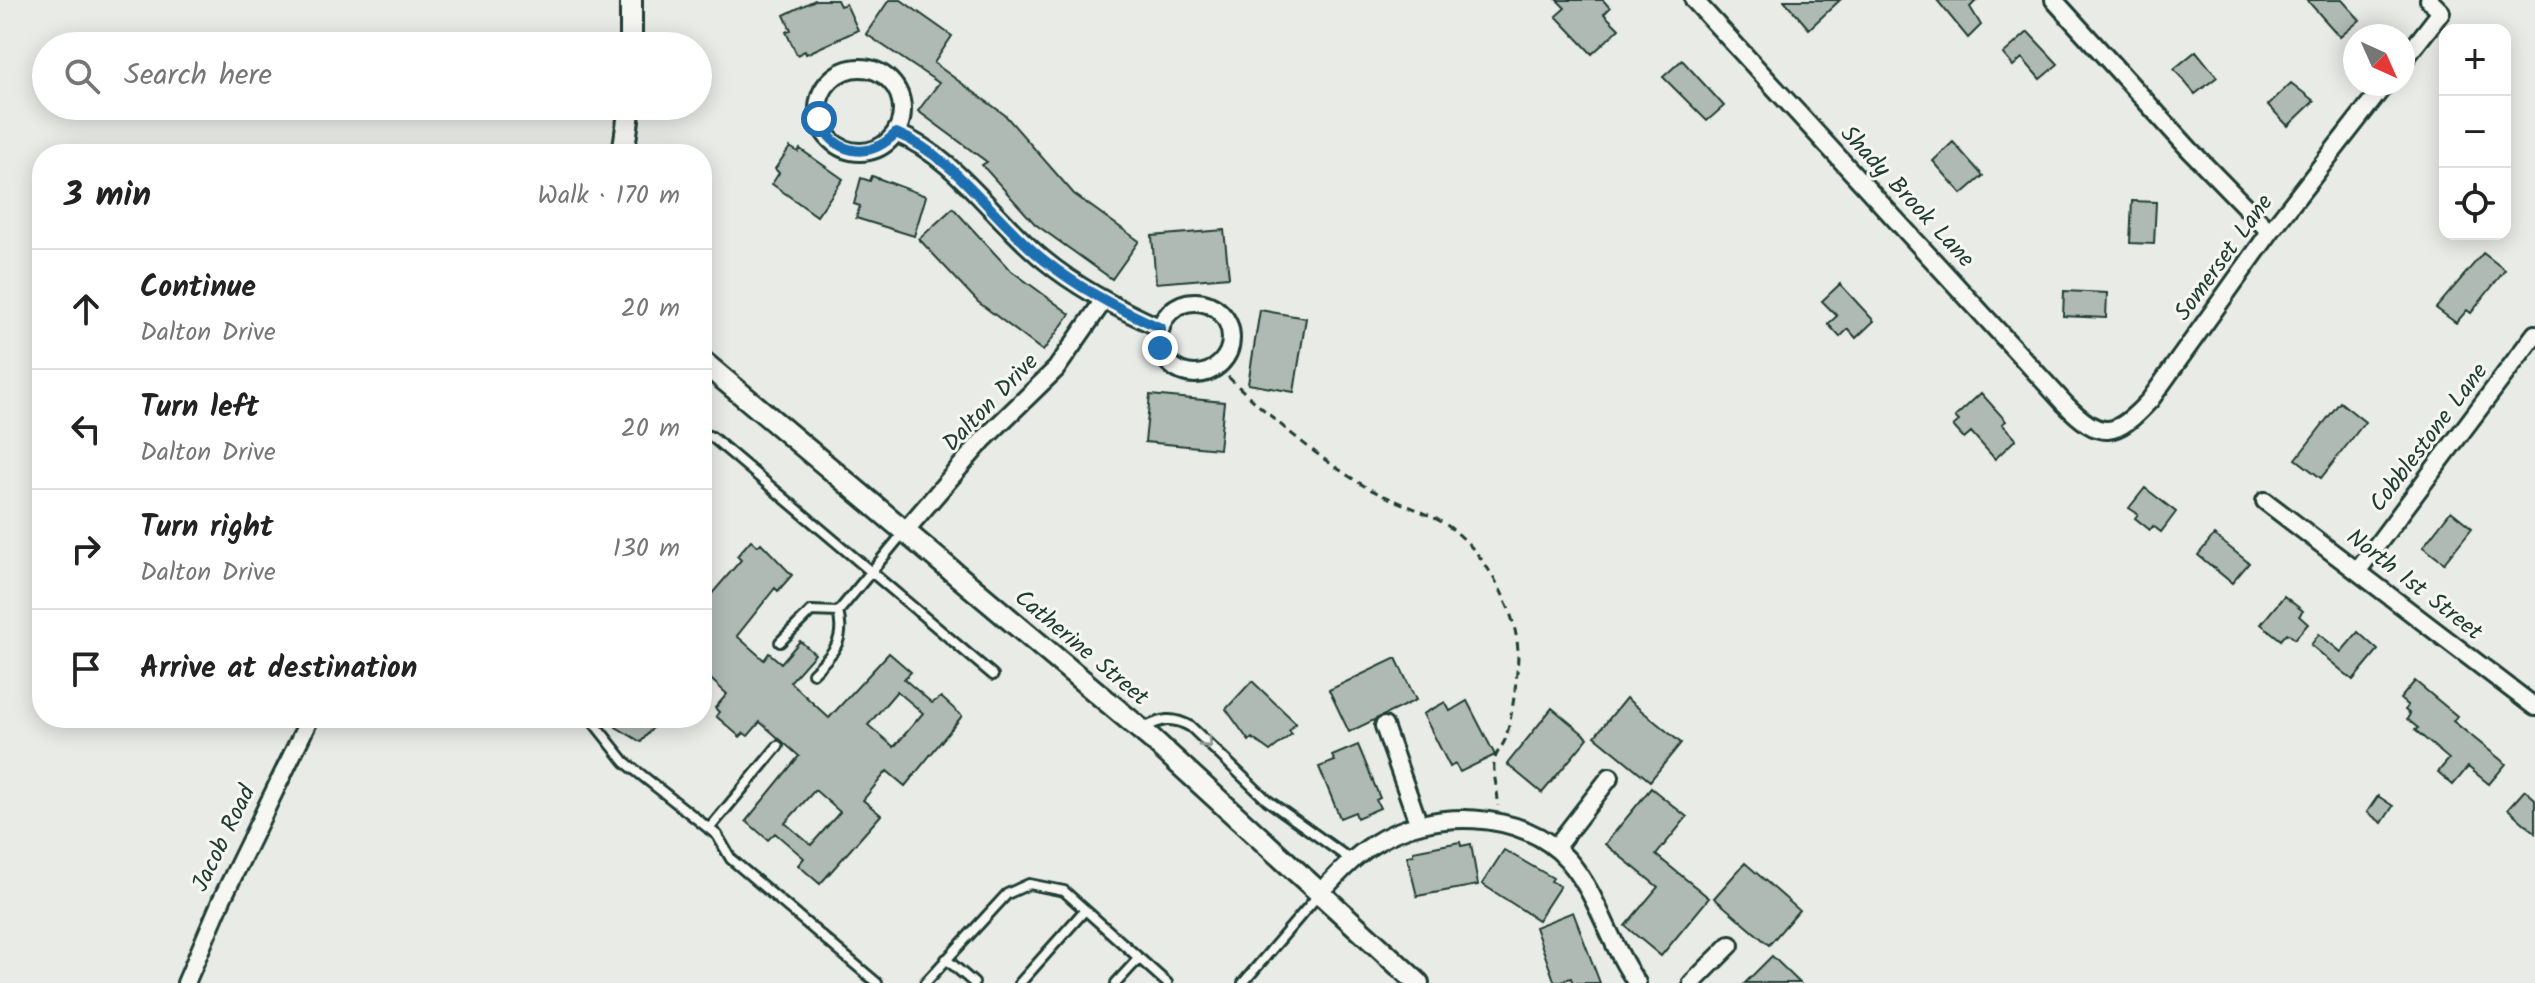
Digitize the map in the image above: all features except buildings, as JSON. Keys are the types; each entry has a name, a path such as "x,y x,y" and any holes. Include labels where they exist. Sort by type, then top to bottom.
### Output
{"street":[{"path":"631,0 631,32"},
{"name":"Shady Brook Lane","path":"1694,0 2086,426"},
{"path":"2054,0 2190,150 2270,232"},
{"path":"2415,40 2435,6"},
{"path":"852,68 868,68 883,74 895,86 902,101 902,118 896,133 884,145 869,152 852,152 837,146 825,134 819,119 818,102 825,86 836,75 852,68"},
{"name":"Somerset Lane","path":"2086,426 2111,431 2131,421 2150,400 2270,232 2376,96"},
{"path":"624,144 628,120"},
{"path":"896,133 931,152 1043,259 1104,300 1161,328"},
{"name":"Dalton Drive","path":"904,532 983,440 1056,369 1104,300"},
{"path":"1186,303 1213,306 1224,316 1231,328 1232,343 1218,367 1205,374 1191,375 1177,370 1166,361 1160,348 1161,328 1173,310 1186,303"},
{"name":"Cobblestone Lane","path":"2359,569 2535,334"},
{"name":"Catherine Street","path":"712,369 1140,730 1418,983"},
{"name":"North 1st Street","path":"2265,501 2359,569 2535,707"},
{"path":"1384,726 1419,825"},
{"name":"Jacob Road","path":"186,983 222,899 305,728"},
{"path":"1555,848 1610,777"},
{"path":"1320,893 1351,860 1375,843 1419,825 1438,821 1496,822 1532,831 1567,859 1596,900 1637,983"},
{"path":"1692,983 1730,945"}],"lane":[{"path":"712,437 993,675"},
{"path":"813,673 832,655 841,639 838,612 904,532"},
{"path":"780,642 811,611 838,612"},
{"path":"1140,730 1164,719 1176,718 1191,727 1267,800 1351,860"},
{"path":"598,728 625,762 709,829 731,859 877,983"},
{"path":"709,829 778,746"},
{"path":"925,983 1007,894 1029,884 1064,891 1167,983"},
{"path":"1247,981 1320,893"},
{"path":"1020,983 1085,910"},
{"path":"1116,983 1139,958"},
{"path":"946,959 974,983"}],"path":[{"path":"1218,367 1303,443 1358,482 1391,501 1441,522 1469,544 1491,574 1512,619 1518,653 1511,717 1505,741 1494,759 1499,789 1496,822"}],"route":[{"path":"819,119 825,134 837,146 852,152 869,152 884,145 896,133 931,152 1043,259 1091,293 1161,328 1160,348"}]}
